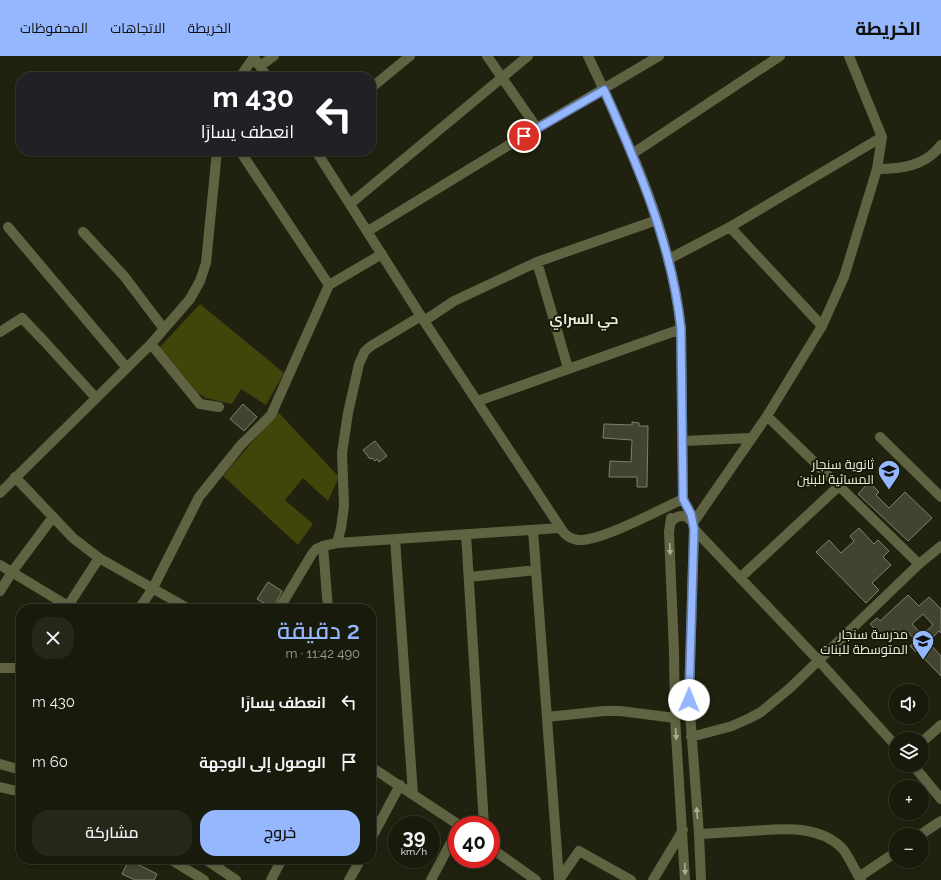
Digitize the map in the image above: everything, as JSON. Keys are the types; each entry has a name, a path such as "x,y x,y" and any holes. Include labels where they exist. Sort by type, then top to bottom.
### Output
{"street":[{"path":"260,66 274,56"},
{"path":"376,84 410,56"},
{"path":"487,56 537,128"},
{"path":"350,204 528,56"},
{"path":"588,56 632,154 657,220 675,284 681,329 683,499 694,526 689,700 699,834 700,880"},
{"path":"368,231 659,56"},
{"path":"632,154 780,56"},
{"path":"694,526 767,416 822,326 844,277 877,169 882,137 849,56"},
{"path":"244,72 254,57 264,72"},
{"path":"669,260 730,227 882,137"},
{"path":"877,169 892,169 913,165 930,156 941,144"},
{"path":"0,493 151,344 190,299 198,285 206,263 217,156"},
{"path":"243,156 329,285"},
{"path":"319,156 423,319 564,534 575,540 586,539 615,530 683,499"},
{"path":"337,543 344,506 342,453 345,432 348,413 362,357 365,351 371,346 454,301 537,262 657,220"},
{"path":"8,226 127,368"},
{"path":"730,227 822,326"},
{"path":"83,232 124,276 164,329"},
{"path":"142,604 153,588 199,497 241,444 271,415 329,285 382,254"},
{"path":"537,262 568,368"},
{"path":"0,332 22,318 96,398"},
{"path":"478,402 568,368 681,329"},
{"path":"151,344 200,404 220,407"},
{"path":"767,416 919,564"},
{"path":"683,441 751,438"},
{"path":"880,438 941,497"},
{"path":"15,477 74,538 98,558 181,604"},
{"path":"740,578 839,486"},
{"path":"683,499 677,506 670,524 675,718 686,880"},
{"path":"670,524 674,518 681,516 688,517 694,526 740,578 819,661 889,738"},
{"path":"0,591 12,572 53,517"},
{"path":"282,604 312,554 323,546 337,543 559,528"},
{"path":"533,530 559,880"},
{"path":"466,534 483,816"},
{"path":"395,539 413,794"},
{"path":"323,546 328,604"},
{"path":"691,737 732,726 761,712 790,688 919,564 941,546"},
{"path":"70,604 98,558"},
{"path":"0,565 62,604"},
{"path":"469,577 536,570"},
{"path":"0,668 16,668"},
{"path":"547,717 604,711 620,711 675,718"},
{"path":"929,736 941,725"},
{"path":"0,764 16,769"},
{"path":"376,769 448,818"},
{"path":"919,772 941,799"},
{"path":"376,830 400,785"},
{"path":"0,787 16,791"},
{"path":"929,829 941,821"},
{"path":"699,834 789,828 820,834 832,840 843,849 860,879 889,857"},
{"path":"653,880 683,830"},
{"path":"431,880 448,849"},
{"path":"559,880 579,851 631,880"},
{"path":"500,854 536,880"},
{"path":"178,864 204,880"},
{"path":"212,864 236,880"},
{"path":"271,880 279,864"},
{"path":"349,880 358,864"}],"green space":[{"path":"200,304 284,373 266,405 241,389 232,404 206,398 198,393 160,347"},
{"path":"278,412 339,477 328,501 303,478 285,500 313,524 298,545 223,476"}],"building":[{"path":"243,404 257,417 244,431 230,419"},
{"path":"632,422 639,423 639,426 648,426 647,487 637,487 637,477 609,477 610,461 631,462 632,440 603,438 604,424 632,425"},
{"path":"375,441 387,456 379,462 377,459 375,461 372,458 370,459 363,450"},
{"path":"869,482 879,492 876,495 889,508 905,492 932,518 908,541 858,494"},
{"path":"859,528 874,544 878,540 889,551 883,557 891,565 872,583 879,590 866,603 816,552 829,540 841,553 854,541 850,536"},
{"path":"268,582 282,591 276,604 265,604 257,599"},
{"path":"908,595 919,606 929,597 941,609 941,633 939,631 928,642 941,656 941,676 917,651 916,652 910,646 916,641 906,630 900,636 894,629 884,638 870,624 877,618 880,621","holes":["923,614 933,625 922,635 912,624"]},
{"path":"127,864 137,864 157,874 154,880 135,880 122,874"}],"place":[{"name":"ثانوية سنجار المسائية للبنين","path":"889,490"},
{"name":"مدرسة سنجار المتوسطة للبنات","path":"923,660"}],"district":[{"name":"حي السراي","path":"584,319"}],"route":[{"path":"524,136 604,90 632,154 657,220 669,260 675,284 681,329 683,499 691,514 694,529 689,700"}]}
